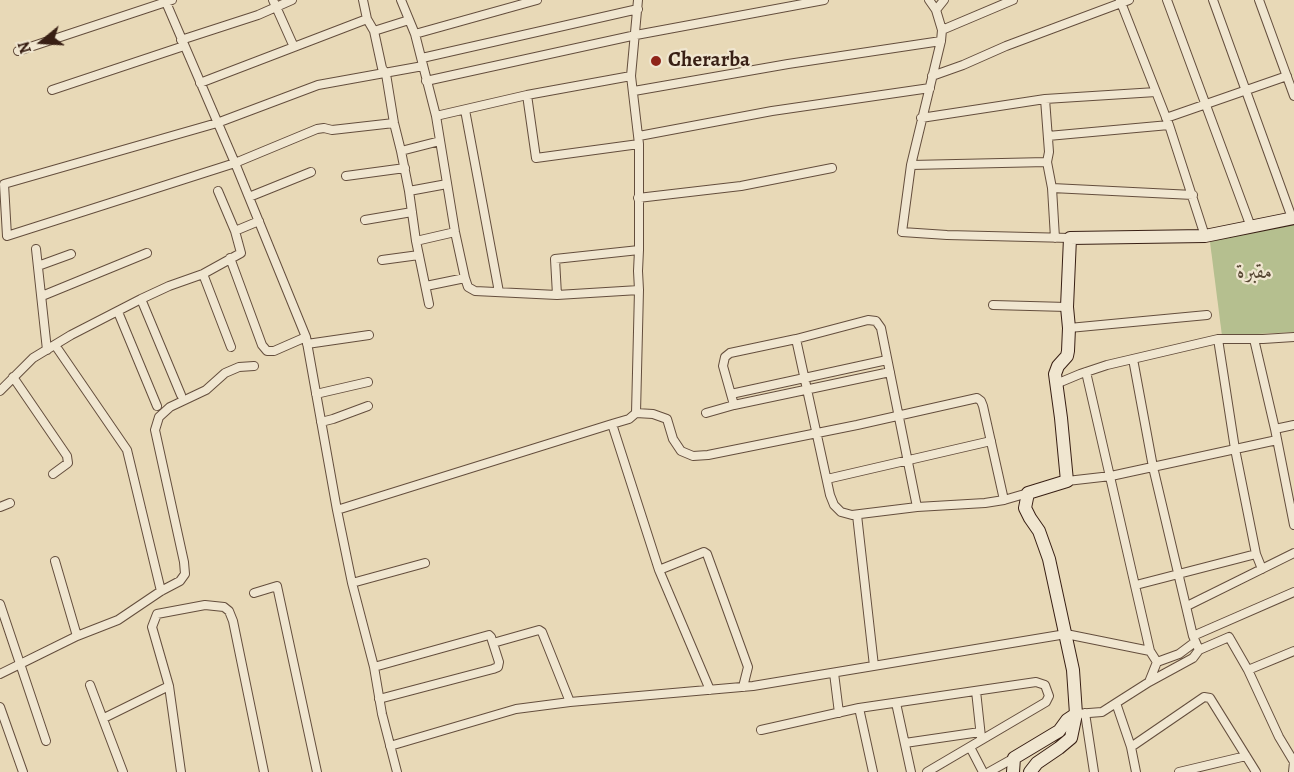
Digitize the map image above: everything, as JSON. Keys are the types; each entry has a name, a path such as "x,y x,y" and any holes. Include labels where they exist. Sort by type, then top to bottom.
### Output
{"street":[{"path":"52,90 258,15 275,4 292,0"},
{"path":"363,0 367,19 374,31 382,69 386,74 429,304"},
{"path":"400,0 415,34 436,116 455,232 468,287 475,291 557,296 639,290"},
{"path":"415,34 537,0"},
{"path":"394,123 332,130 317,129 235,163 7,236 3,208 4,184 217,123 318,85 386,74 422,62 649,0"},
{"path":"426,81 791,3 824,0"},
{"path":"929,0 936,10 942,30 941,41 911,165 902,232 1055,238 1205,236 1293,218 1213,0"},
{"path":"936,10 944,0"},
{"path":"942,30 1012,0"},
{"path":"1167,0 1251,227"},
{"path":"1259,0 1294,96"},
{"path":"18,51 168,1 183,43 235,163 306,340 352,583 374,667 379,699 397,772"},
{"path":"932,76 1124,1 1168,122 1205,236"},
{"path":"275,4 294,47"},
{"path":"636,413 639,140 631,76 638,4"},
{"path":"200,83 367,19"},
{"path":"374,31 409,20"},
{"path":"633,91 788,64 941,41"},
{"path":"436,116 527,95 631,76"},
{"path":"1048,136 1168,122 1205,104 1287,76"},
{"path":"527,95 536,158 639,140 772,111 930,88"},
{"path":"921,118 1045,99 1156,92"},
{"path":"1045,99 1049,152 1047,162 1052,188 1055,238"},
{"path":"465,110 499,292"},
{"path":"401,150 440,141"},
{"path":"911,165 1047,162"},
{"path":"346,176 405,168"},
{"path":"638,198 741,186 832,168"},
{"path":"249,197 311,172"},
{"path":"409,191 447,184"},
{"path":"1052,188 1193,195"},
{"path":"0,390 33,358 71,335 169,286 203,274 241,253 235,231 218,191"},
{"path":"365,220 412,212"},
{"path":"235,231 259,221"},
{"path":"416,241 455,232"},
{"path":"1067,481 1056,369 1067,356 1070,238"},
{"path":"36,249 51,347 127,450 160,591"},
{"path":"557,296 555,259 639,250"},
{"path":"42,296 147,253"},
{"path":"38,266 71,254"},
{"path":"382,260 419,255"},
{"path":"230,258 262,345 267,351 274,351 306,340 369,335"},
{"path":"203,274 231,347"},
{"path":"426,286 465,278"},
{"path":"141,299 181,395"},
{"path":"993,305 1067,307"},
{"path":"118,312 157,406"},
{"path":"1069,328 1207,315"},
{"path":"734,405 723,366 727,355 873,320 880,325 917,507"},
{"path":"1056,384 1086,372 1218,339 1294,337"},
{"path":"796,339 830,495 837,509 846,514 1004,500 1067,481 1111,476 1277,440"},
{"path":"1218,339 1235,449 1256,554 1262,569"},
{"path":"1254,339 1294,525"},
{"path":"989,772 1059,731 1067,720 1080,713 1102,711 1193,658 1196,643 1154,467 1133,359"},
{"path":"731,394 887,360"},
{"path":"0,674 77,636 118,620 160,591 180,581 185,574 184,562 155,430 159,417 170,407 206,390 225,373 239,366 254,366"},
{"path":"706,413 890,372"},
{"path":"1086,372 1150,651 1157,662"},
{"path":"13,377 67,456 68,463 53,474"},
{"path":"316,394 368,381"},
{"path":"337,510 629,419 636,413 653,414 667,419 673,440 681,451 693,456 816,433 977,398 983,403 1004,500"},
{"path":"321,422 368,406"},
{"path":"612,424 659,570 710,690"},
{"path":"1275,429 1294,425"},
{"path":"827,479 991,441"},
{"path":"1028,493 1025,508 1039,531 1049,559 1094,772"},
{"path":"0,507 10,503"},
{"path":"857,514 874,666"},
{"path":"659,570 704,552 708,554 748,667 743,687"},
{"path":"1187,606 1294,553"},
{"path":"1136,585 1256,554"},
{"path":"55,561 77,636"},
{"path":"352,583 424,563"},
{"path":"254,593 278,586 318,772"},
{"path":"1149,682 1157,662 1179,654 1294,592"},
{"path":"0,604 45,741"},
{"path":"181,772 168,686 152,627 157,614 205,605 224,607 229,611 233,621 264,772"},
{"path":"493,643 538,630 542,632 570,702"},
{"path":"390,746 516,709 743,687 1066,634 1150,651"},
{"path":"374,667 489,635 499,662 498,667 379,699"},
{"path":"1196,643 1229,637 1294,762 1293,772"},
{"path":"1248,670 1294,651"},
{"path":"834,673 839,713"},
{"path":"761,730 859,708 1036,682 1045,685 1049,696 1046,702 981,736 970,747 927,772"},
{"path":"90,685 123,772"},
{"path":"104,718 168,686"},
{"path":"976,691 981,736"},
{"path":"1131,747 1204,697 1210,698 1256,772"},
{"path":"896,703 911,772"},
{"path":"1116,703 1131,747 1136,772"},
{"path":"859,708 873,772"},
{"path":"0,710 23,772"},
{"path":"1030,772 1037,763 1071,738 1080,713"},
{"path":"905,743 981,736"},
{"path":"970,747 983,772"},
{"path":"1179,772 1246,756"},
{"path":"1013,772 1014,758"}],"green space":[{"name":"مقبرة","path":"1294,220 1294,332 1222,336 1210,242"}],"place":[{"name":"Cherarba","path":"656,61"}]}
